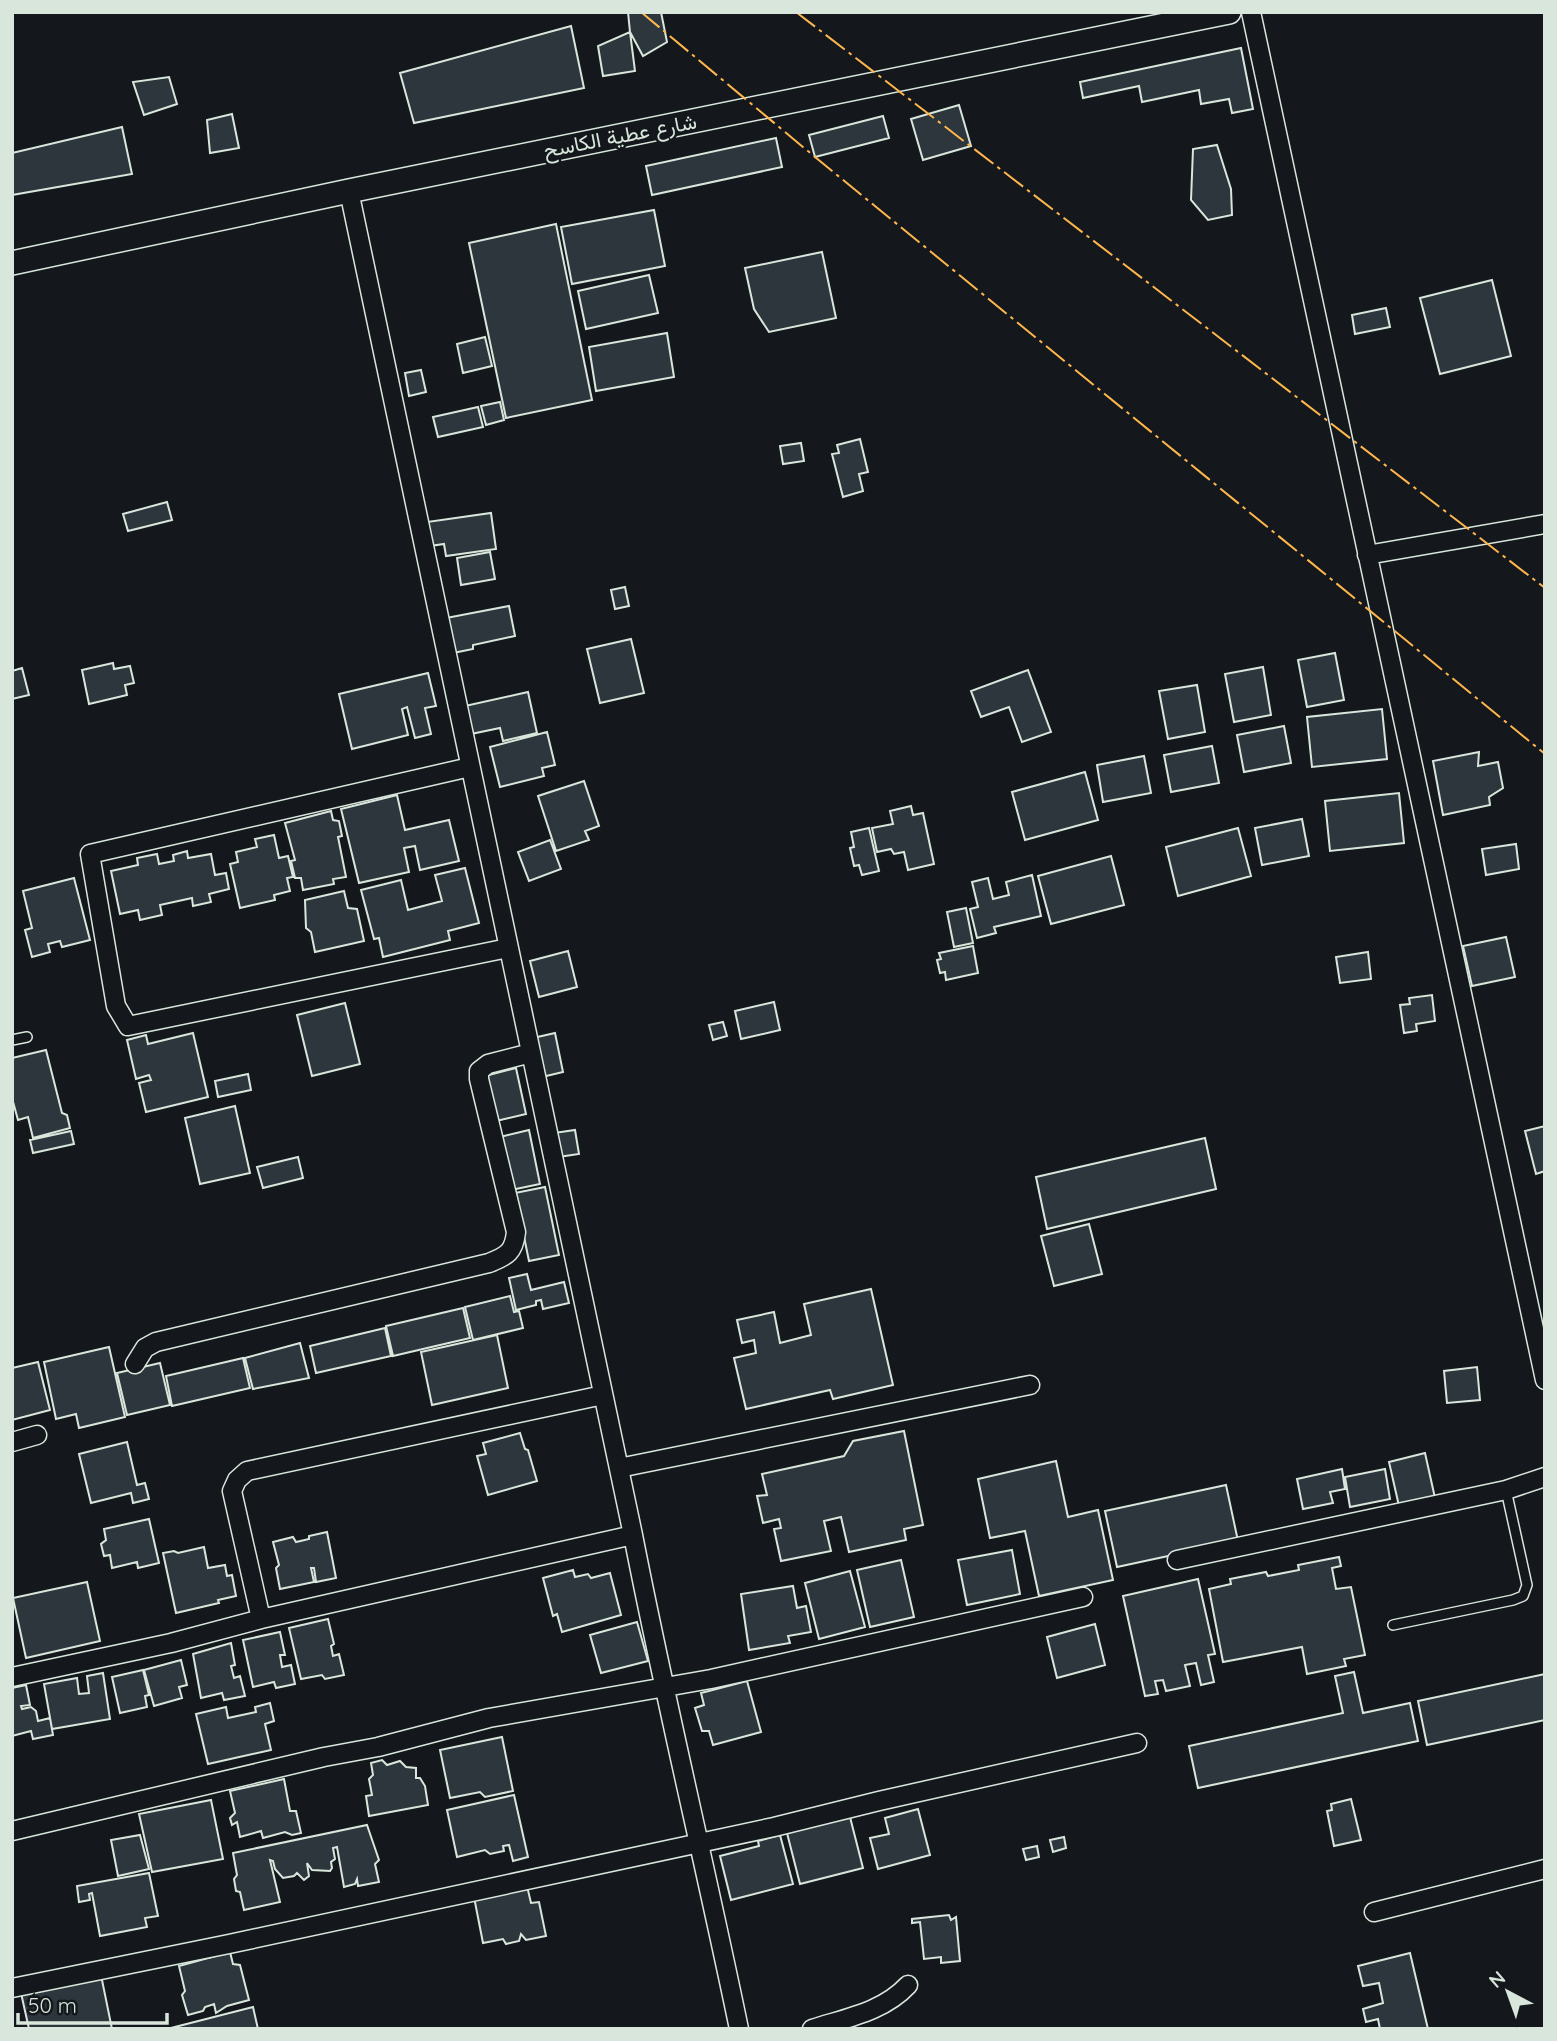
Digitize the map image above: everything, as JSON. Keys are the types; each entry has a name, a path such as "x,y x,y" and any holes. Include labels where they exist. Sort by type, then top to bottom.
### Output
{"street":[{"name":"شارع عطية الكاسح","path":"12,263 349,191 1228,12"},
{"path":"1251,12 1545,1380"},
{"path":"349,191 663,1687 700,1842 739,2029"},
{"path":"1367,555 1545,524"},
{"path":"470,767 90,854 116,1006 128,1026 508,948"},
{"path":"135,1364 145,1348 156,1342 489,1262 509,1253 515,1244 516,1232 479,1071 488,1064 531,1053"},
{"path":"619,1468 1030,1385"},
{"path":"261,1619 232,1491 237,1480 247,1471 603,1395"},
{"path":"12,1441 37,1435"},
{"path":"1177,1560 1506,1490 1545,1477"},
{"path":"12,1677 171,1643 261,1619 633,1535"},
{"path":"12,1831 324,1757 378,1747 489,1718 663,1687 1083,1597"},
{"path":"12,1988 700,1842 1137,1743"},
{"path":"1374,1912 1545,1869"},
{"path":"811,2029 876,2009 895,1999 908,1985"}],"lane":[{"path":"12,1040 27,1037"},
{"path":"1393,1625 1523,1596 1527,1585 1506,1490"}],"building":[{"path":"628,12 661,12 667,42 643,56 630,32"},
{"path":"571,26 584,88 414,123 400,73"},
{"path":"630,32 635,71 603,76 598,46"},
{"path":"1241,48 1253,109 1232,113 1229,99 1201,104 1199,90 1142,102 1139,86 1083,98 1080,82"},
{"path":"169,77 177,104 144,115 133,82"},
{"path":"959,105 971,146 923,160 911,119"},
{"path":"232,114 239,148 210,153 207,120"},
{"path":"883,116 889,138 815,157 809,135"},
{"path":"122,127 132,174 12,195 12,153"},
{"path":"776,138 782,167 652,195 646,166"},
{"path":"1217,145 1231,189 1232,215 1208,220 1191,200 1193,149"},
{"path":"654,210 665,266 572,284 561,227"},
{"path":"556,224 592,400 506,418 469,243"},
{"path":"822,252 836,318 769,332 754,309 745,268"},
{"path":"649,275 658,313 586,329 578,291"},
{"path":"1492,280 1511,356 1440,374 1420,298"},
{"path":"1386,308 1390,327 1355,334 1352,315"},
{"path":"667,333 674,377 596,391 589,347"},
{"path":"485,337 492,366 463,373 457,344"},
{"path":"421,370 426,392 409,396 405,373"},
{"path":"500,402 504,420 486,425 481,406"},
{"path":"478,407 483,427 438,437 433,417"},
{"path":"860,439 868,472 859,474 863,491 843,497 832,454 839,453 837,445"},
{"path":"801,443 804,461 783,464 780,446"},
{"path":"167,502 172,520 128,531 123,514"},
{"path":"491,513 496,549 446,556 444,544 430,546 427,522"},
{"path":"490,552 495,579 461,585 457,558"},
{"path":"625,587 629,606 615,609 611,590"},
{"path":"509,606 515,636 473,645 473,649 453,653 446,618"},
{"path":"631,639 644,693 600,703 587,649"},
{"path":"1335,653 1344,700 1307,707 1298,660"},
{"path":"113,663 114,669 130,666 134,683 125,685 127,695 89,704 82,670"},
{"path":"1263,667 1271,715 1234,722 1225,674"},
{"path":"22,668 29,695 12,699 12,671"},
{"path":"1028,670 1051,732 1022,742 1009,707 981,717 971,691"},
{"path":"428,673 436,706 425,708 431,734 415,738 407,707 402,709 408,735 352,749 339,694"},
{"path":"1197,685 1205,732 1168,739 1159,691"},
{"path":"528,692 537,733 503,741 500,728 471,734 465,706"},
{"path":"1382,709 1387,759 1312,767 1307,717"},
{"path":"1284,726 1291,763 1244,772 1237,735"},
{"path":"547,732 555,765 542,768 544,776 500,787 490,747"},
{"path":"1212,746 1219,783 1171,792 1164,755"},
{"path":"1479,752 1478,766 1498,762 1503,788 1489,797 1490,805 1443,815 1433,761"},
{"path":"1144,756 1151,793 1103,802 1097,765"},
{"path":"1085,772 1098,820 1025,840 1012,792"},
{"path":"584,781 599,826 585,831 589,840 556,851 538,796"},
{"path":"1399,793 1404,843 1330,851 1325,801"},
{"path":"397,795 405,830 449,820 459,861 420,870 415,846 404,848 409,872 359,883 341,809"},
{"path":"911,806 913,815 923,813 934,864 908,870 904,852 894,854 891,849 877,852 872,828 893,824 890,811"},
{"path":"331,811 333,820 339,821 342,836 338,837 346,877 333,879 334,884 303,890 301,878 295,878 291,861 295,860 285,823"},
{"path":"1302,819 1309,856 1262,865 1255,828"},
{"path":"869,828 879,871 862,875 859,865 854,866 850,848 854,847 851,832"},
{"path":"1238,828 1251,876 1178,896 1166,847"},
{"path":"274,835 279,858 288,856 293,877 287,878 290,891 274,895 275,900 240,908 230,864 238,862 236,852 257,847 255,839"},
{"path":"550,840 561,869 529,881 518,852"},
{"path":"1516,844 1519,869 1486,875 1482,849"},
{"path":"187,851 188,858 211,854 215,875 226,873 229,889 209,894 211,902 193,906 192,898 160,905 162,915 140,920 138,910 120,914 111,871 138,865 137,858 157,854 159,864 174,861 173,855"},
{"path":"1111,856 1124,905 1051,924 1038,876"},
{"path":"465,868 479,923 448,931 450,940 383,957 379,938 374,939 361,890 401,880 408,910 442,901 435,875"},
{"path":"1032,875 1041,916 994,927 996,933 977,938 970,909 978,907 972,882 988,878 993,899 1009,895 1006,882"},
{"path":"74,878 90,940 62,947 60,941 48,944 50,952 32,957 25,930 32,928 23,891"},
{"path":"344,891 348,908 357,909 364,941 315,952 311,932 306,928 305,900"},
{"path":"966,908 973,943 954,947 947,912"},
{"path":"1506,937 1515,977 1472,986 1463,946"},
{"path":"973,946 978,973 946,980 945,972 940,973 937,960 941,959 939,953"},
{"path":"568,951 577,987 539,997 530,961"},
{"path":"1368,952 1371,979 1340,983 1336,957"},
{"path":"1432,995 1435,1021 1416,1024 1417,1031 1404,1033 1400,1005 1410,1004 1409,998"},
{"path":"774,1002 780,1030 741,1039 735,1011"},
{"path":"345,1003 360,1064 312,1076 297,1015"},
{"path":"723,1022 727,1036 713,1040 709,1025"},
{"path":"193,1033 208,1097 146,1112 139,1083 151,1080 149,1075 136,1079 127,1040 146,1035 148,1044"},
{"path":"555,1033 563,1072 542,1077 533,1038"},
{"path":"46,1050 62,1113 67,1115 70,1128 33,1138 28,1117 18,1120 12,1098 12,1058"},
{"path":"516,1068 526,1114 496,1121 485,1076"},
{"path":"248,1074 251,1090 218,1097 215,1081"},
{"path":"235,1106 250,1173 200,1184 185,1118"},
{"path":"1545,1126 1545,1171 1536,1174 1525,1131"},
{"path":"529,1130 540,1184 511,1190 500,1137"},
{"path":"575,1130 579,1154 558,1157 554,1133"},
{"path":"71,1131 74,1144 33,1153 30,1140"},
{"path":"1205,1138 1216,1189 1047,1229 1036,1177"},
{"path":"298,1157 303,1178 263,1188 257,1167"},
{"path":"545,1187 559,1255 529,1261 515,1193"},
{"path":"1089,1224 1102,1274 1054,1286 1041,1236"},
{"path":"527,1274 531,1290 564,1282 569,1303 543,1309 541,1300 536,1301 536,1305 516,1310 509,1278"},
{"path":"871,1289 893,1385 833,1399 830,1390 746,1409 734,1358 756,1353 754,1340 742,1343 737,1320 774,1312 780,1343 811,1335 804,1304"},
{"path":"510,1296 514,1312 519,1311 523,1328 473,1340 465,1307"},
{"path":"463,1308 470,1338 393,1356 386,1326"},
{"path":"385,1328 391,1356 316,1373 310,1346"},
{"path":"497,1335 508,1388 432,1405 421,1352"},
{"path":"300,1343 309,1378 253,1389 245,1358"},
{"path":"109,1347 125,1417 79,1428 76,1414 56,1419 44,1362"},
{"path":"243,1358 250,1388 172,1406 166,1376"},
{"path":"38,1362 50,1410 12,1420 12,1368"},
{"path":"160,1363 170,1405 127,1415 117,1373"},
{"path":"1477,1367 1480,1400 1447,1403 1444,1371"},
{"path":"904,1431 923,1525 904,1529 906,1540 849,1552 841,1517 824,1521 831,1551 781,1561 774,1529 781,1528 779,1519 763,1523 757,1496 767,1495 762,1474 844,1456 853,1441"},
{"path":"520,1433 537,1481 488,1495 477,1456 486,1454 483,1443"},
{"path":"127,1442 137,1485 145,1483 149,1499 133,1503 131,1493 91,1503 79,1454"},
{"path":"1425,1453 1435,1498 1399,1506 1389,1462"},
{"path":"1056,1461 1068,1517 1098,1510 1113,1580 1039,1596 1025,1531 990,1538 978,1479"},
{"path":"1342,1469 1345,1489 1330,1492 1333,1503 1303,1509 1297,1479"},
{"path":"1385,1469 1390,1499 1350,1507 1345,1477"},
{"path":"1226,1485 1238,1541 1117,1567 1105,1511"},
{"path":"149,1519 159,1563 138,1568 137,1562 112,1568 110,1555 104,1556 101,1544 106,1540 104,1529"},
{"path":"327,1532 336,1578 316,1582 314,1568 311,1568 314,1582 280,1589 276,1568 279,1565 273,1542 293,1537 296,1542"},
{"path":"204,1547 208,1568 225,1565 227,1576 232,1575 236,1596 218,1600 219,1603 176,1613 163,1553 178,1553"},
{"path":"1012,1550 1020,1594 967,1605 958,1560"},
{"path":"1339,1557 1341,1566 1332,1568 1336,1589 1351,1587 1365,1655 1344,1659 1346,1666 1307,1674 1302,1647 1223,1662 1209,1589 1231,1584 1230,1579 1266,1572 1268,1576 1299,1570 1298,1565"},
{"path":"901,1560 914,1617 870,1627 857,1570"},
{"path":"573,1570 575,1577 588,1574 591,1578 610,1573 621,1615 562,1632 557,1614 553,1616 543,1578"},
{"path":"850,1571 865,1627 819,1639 805,1583"},
{"path":"1198,1579 1215,1654 1208,1655 1214,1682 1201,1685 1196,1663 1185,1665 1190,1686 1166,1691 1163,1680 1155,1681 1158,1694 1145,1696 1123,1596"},
{"path":"87,1582 100,1641 26,1658 13,1598"},
{"path":"793,1586 797,1608 806,1606 811,1632 788,1636 790,1643 749,1650 741,1594"},
{"path":"328,1619 334,1644 331,1646 333,1656 339,1654 344,1675 325,1679 322,1675 301,1679 289,1628"},
{"path":"637,1622 648,1661 601,1673 590,1635"},
{"path":"1095,1624 1105,1665 1057,1678 1047,1637"},
{"path":"280,1632 285,1655 280,1655 282,1667 291,1665 295,1684 276,1688 274,1682 253,1687 243,1640"},
{"path":"231,1643 235,1665 231,1666 234,1678 240,1676 245,1696 224,1700 222,1693 201,1698 193,1654"},
{"path":"181,1660 187,1685 179,1687 182,1698 154,1706 144,1670"},
{"path":"143,1670 149,1695 145,1696 147,1707 120,1713 112,1677"},
{"path":"1354,1672 1363,1713 1410,1703 1418,1741 1198,1788 1189,1746 1343,1713 1335,1676"},
{"path":"103,1673 110,1719 52,1729 44,1684 77,1678 79,1694 89,1693 87,1676"},
{"path":"1545,1674 1545,1720 1427,1745 1418,1701"},
{"path":"747,1681 761,1732 713,1745 709,1731 702,1731 695,1708 704,1705 701,1693"},
{"path":"26,1685 30,1705 21,1706 22,1709 31,1707 36,1711 38,1721 50,1718 53,1735 33,1739 31,1731 12,1736 12,1688"},
{"path":"270,1703 274,1721 265,1724 271,1750 208,1764 196,1714 226,1707 228,1718 256,1712 255,1707"},
{"path":"502,1737 513,1791 485,1797 480,1792 450,1798 440,1750"},
{"path":"382,1760 387,1765 400,1761 406,1767 416,1768 416,1778 420,1778 425,1786 428,1805 369,1816 366,1796 372,1795 369,1779 373,1775 371,1763"},
{"path":"284,1779 290,1811 296,1811 301,1833 292,1835 285,1832 263,1838 261,1831 240,1837 237,1822 232,1825 230,1818 235,1813 230,1791"},
{"path":"514,1795 528,1857 513,1861 509,1845 503,1846 504,1851 490,1854 485,1850 457,1857 447,1810"},
{"path":"1351,1799 1361,1840 1334,1846 1327,1811 1332,1810 1331,1804"},
{"path":"211,1800 223,1859 152,1872 139,1814"},
{"path":"918,1809 930,1855 878,1869 870,1838 889,1834 885,1818"},
{"path":"850,1817 863,1868 800,1884 787,1833"},
{"path":"367,1825 379,1860 375,1864 379,1882 358,1886 357,1879 355,1884 344,1887 337,1847 333,1848 335,1859 331,1862 330,1871 312,1870 307,1863 309,1876 304,1880 297,1873 283,1878 270,1860 280,1902 244,1910 240,1892 236,1891 234,1879 237,1875 233,1853"},
{"path":"140,1835 149,1869 118,1876 111,1840"},
{"path":"780,1835 793,1884 731,1900 720,1856 759,1846 758,1841"},
{"path":"1064,1837 1066,1848 1053,1852 1050,1840"},
{"path":"1037,1846 1039,1857 1026,1860 1023,1849"},
{"path":"149,1873 158,1916 145,1918 147,1927 100,1936 92,1893 89,1894 90,1900 79,1902 77,1886"},
{"path":"527,1886 531,1903 539,1902 546,1936 526,1940 521,1934 519,1941 506,1944 503,1939 483,1943 474,1897"},
{"path":"949,1915 951,1920 956,1917 960,1961 941,1963 941,1957 924,1959 920,1922 912,1923 912,1919"},
{"path":"230,1952 233,1964 240,1965 249,2000 227,2006 216,2013 214,2004 205,2007 203,2011 188,2015 182,1995 185,1991 179,1966"},
{"path":"1410,1953 1428,2029 1380,2029 1378,2019 1366,2022 1363,2009 1383,2003 1379,1983 1363,1986 1358,1966"},
{"path":"101,1975 112,2029 29,2029 21,1993"},
{"path":"253,2007 258,2029 167,2029"}],"power":[{"path":"641,12 1545,754"},
{"path":"796,12 1545,588"}]}
